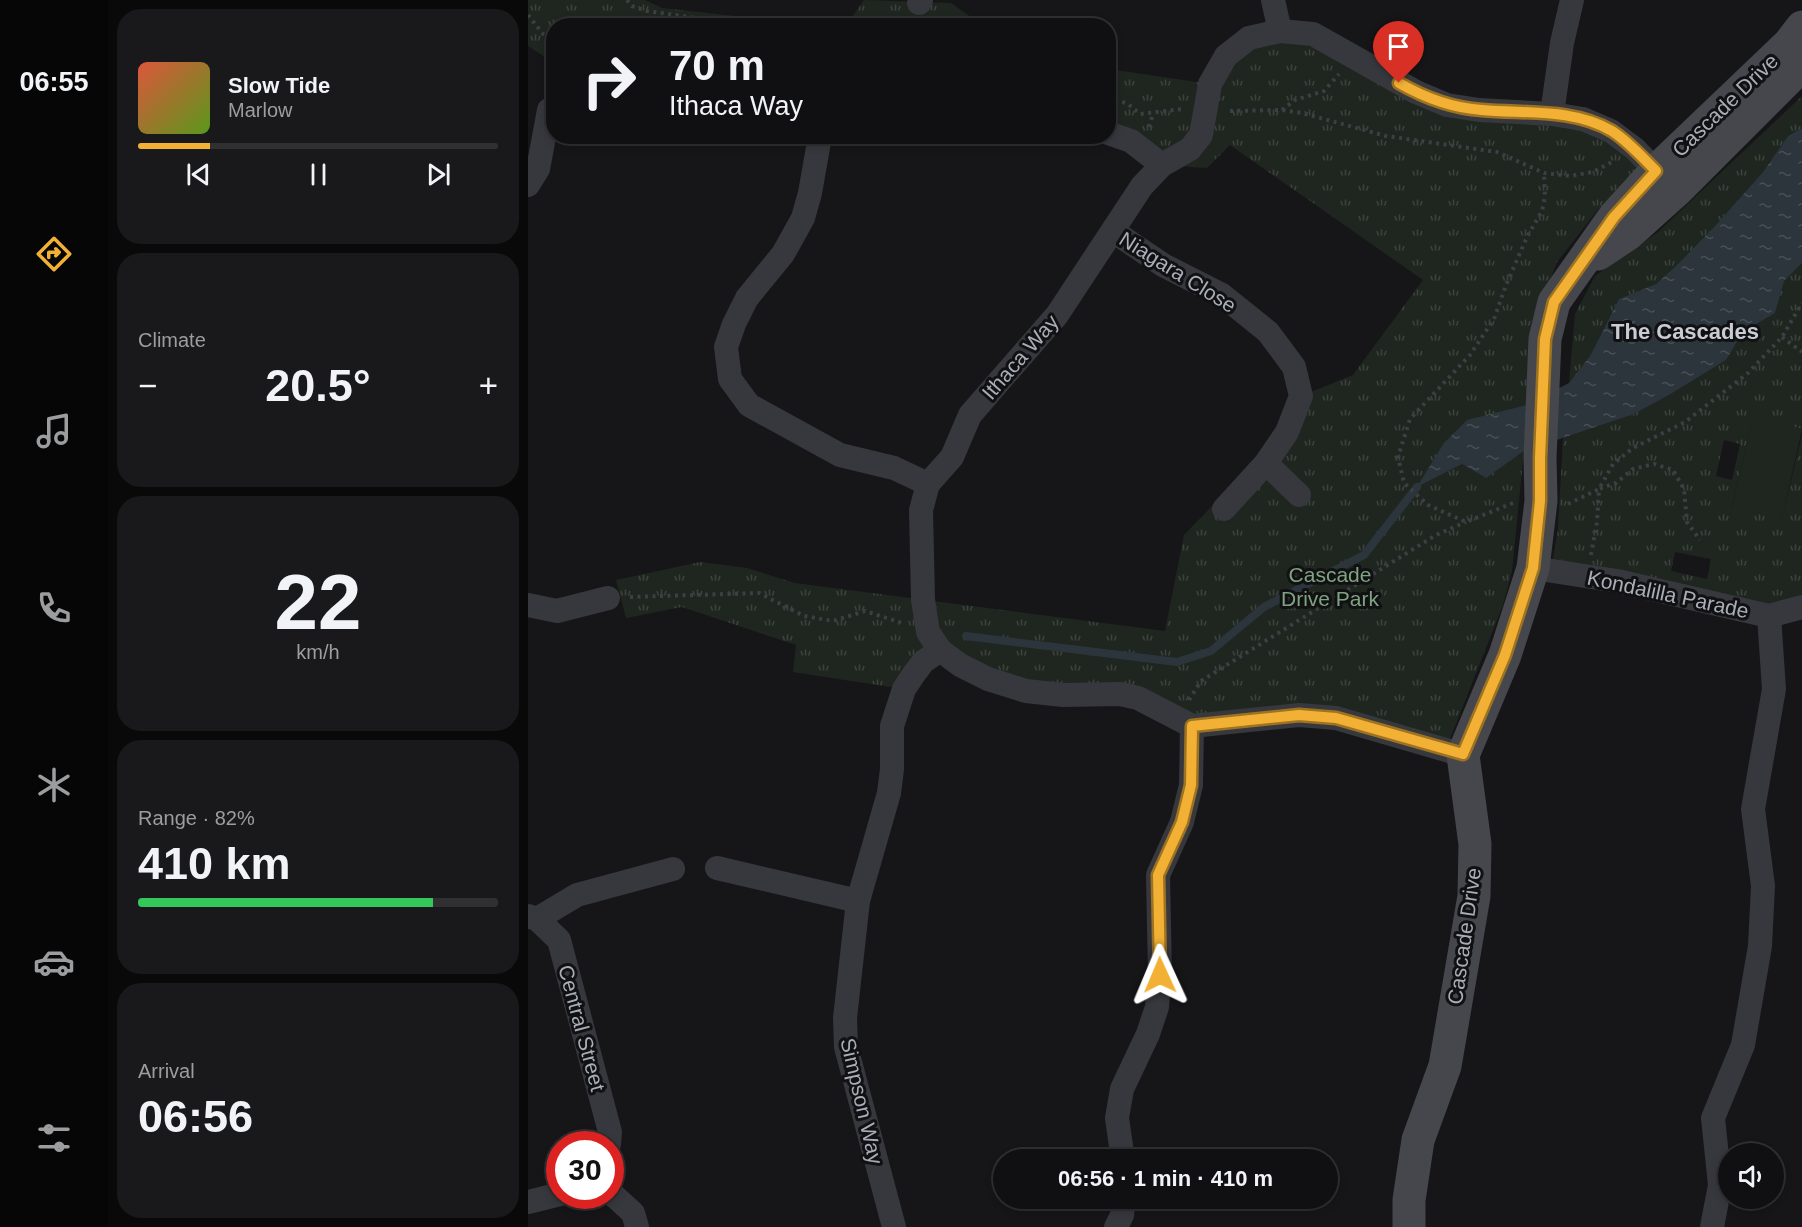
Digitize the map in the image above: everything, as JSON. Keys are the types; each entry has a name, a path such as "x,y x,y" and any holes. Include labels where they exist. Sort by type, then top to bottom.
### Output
{"street":[{"path":"1273,0 1280,31"},
{"path":"1552,114 1562,43 1572,0"},
{"name":"Cascade Drive","path":"1409,1227 1409,1200 1418,1140 1445,1066 1474,896 1475,844 1463,754 1505,655 1533,568 1540,501 1545,339 1554,302 1579,267 1628,234 1666,181 1802,27"},
{"name":"Ithaca Way","path":"1185,722 1138,698 1120,694 1062,695 1026,691 988,679 940,650 928,632 923,600 921,510 928,484 952,457 970,415 1057,315 1142,186 1162,165 1190,149 1201,135 1210,84 1226,56 1249,38 1280,31 1313,34 1416,92 1447,105 1583,119 1611,131 1635,149 1666,181"},
{"name":"Cascade Drive","path":"1666,181 1802,65"},
{"path":"528,185 538,169 546,126"},
{"path":"1116,136 1131,141 1162,165"},
{"path":"819,144 803,218 783,254 747,298 734,324 726,347 730,379 749,405 840,455 894,468 928,484"},
{"name":"Niagara Close","path":"1113,231 1163,265 1222,296 1268,332 1294,367 1301,396 1287,432 1266,463 1224,509"},
{"path":"1266,463 1299,495"},
{"name":"Kondalilla Parade","path":"1533,568 1617,581 1768,616 1802,607"},
{"path":"528,605 557,611 608,598"},
{"path":"1712,1227 1720,1185 1713,1118 1743,1045 1760,946 1763,886 1753,809 1774,689 1768,616"},
{"name":"Simpson Way","path":"894,1227 846,1047 844,1018 858,901 889,793 892,769 892,726 904,689 909,681 923,662 940,650"},
{"path":"1121,1149 1117,1118 1122,1089 1148,1034 1157,1007 1160,975 1158,875 1182,822 1191,785 1185,722 1299,715 1336,718 1463,754"},
{"path":"717,868 858,901"},
{"name":"Central Street","path":"610,1131 559,940 532,918 578,895 673,869"},
{"path":"528,1202 546,1198"},
{"path":"624,1205 633,1213 637,1227"},
{"path":"1116,1227 1123,1209"}],"path":[{"path":"627,0 632,6 647,11 692,18"},
{"path":"528,15 546,35"},
{"path":"1282,110 1295,100 1324,91 1338,77 1350,55"},
{"path":"1466,522 1428,505 1404,483 1398,457 1410,419 1470,355 1494,319 1527,237 1542,212 1545,196 1544,173"},
{"path":"1587,576 1597,522 1599,489 1613,464 1633,448 1684,422 1748,373 1782,337 1802,303"},
{"path":"1782,337 1802,352"},
{"path":"1185,722 1201,681 1436,535 1510,503 1540,501 1570,504 1616,483 1633,469 1654,464 1672,470 1684,489 1687,522 1700,540"},
{"path":"608,598 759,593 804,616 833,621 866,611 899,622 904,629"}],"green space":[{"path":"528,0 645,0 662,8 753,18 546,18 546,58 528,46"},
{"path":"864,0 951,3 972,18 852,18"},
{"name":"Cascade Drive Park","path":"1280,31 1416,92 1552,114 1645,159 1597,211 1557,262 1541,304 1527,405 1419,486 1462,464 1486,478 1524,451 1512,571 1503,605 1446,749 1336,718 1192,726 1138,698 1063,695 940,650 904,689 793,672 796,645 682,607 626,618 616,580 700,562 747,568 795,583 1165,631 1184,535 1215,503 1223,509 1301,396 1353,375 1423,280 1230,145 1207,168 1162,165 1116,137 1116,70 1210,84 1226,56"},
{"path":"1802,96 1802,128 1788,136 1763,172 1676,266 1656,284 1619,299 1590,356 1569,383 1575,314 1595,276 1658,232"},
{"path":"1802,263 1802,429 1753,418 1732,506 1782,518 1802,435 1802,607 1769,616 1551,571 1558,529 1563,438 1634,414 1726,360 1743,332 1775,313 1784,281","holes":["1724,440 1740,444 1732,480 1716,476","1675,552 1711,559 1707,579 1671,571"]},
{"path":"1753,417 1802,429 1782,519 1732,507"}],"water":[{"path":"1802,128 1802,263 1784,281 1775,313 1743,332 1726,360 1634,414 1524,451 1486,478 1462,464 1417,487 1444,443 1467,420 1527,405 1569,383 1590,356 1619,299 1656,284 1676,266 1763,172 1788,136"}],"waterway":[{"path":"966,636 1177,662 1211,651 1264,607 1364,555 1417,487"}],"district":[{"name":"The Cascades","path":"1685,331"}],"route":[{"path":"1160,975 1158,875 1182,822 1191,785 1192,726 1299,715 1336,718 1463,754 1505,655 1533,568 1540,501 1545,339 1554,302 1614,217 1656,171 1635,149 1611,131 1583,119 1447,105 1399,83"}]}
